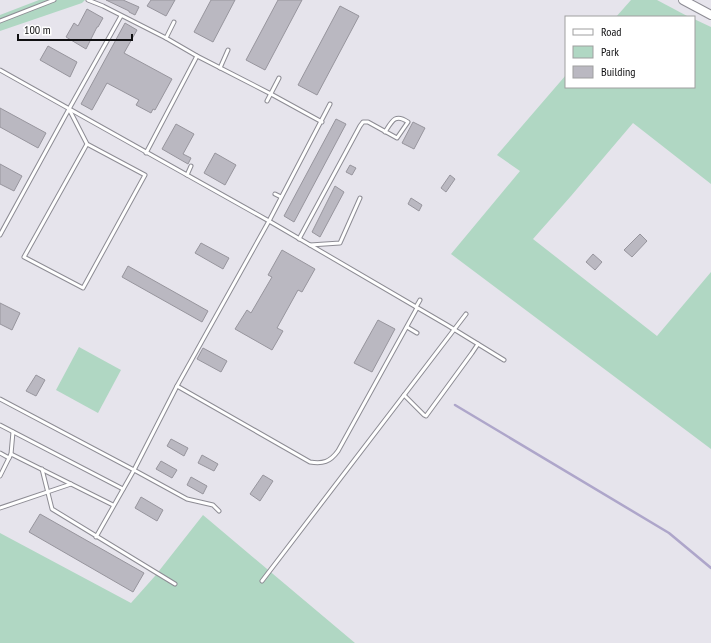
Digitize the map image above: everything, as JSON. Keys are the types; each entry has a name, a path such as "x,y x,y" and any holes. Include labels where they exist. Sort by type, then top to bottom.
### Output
{"street":[{"path":"683,0 711,15"}],"lane":[{"path":"0,21 54,0"},
{"path":"88,0 166,38 322,122"},
{"path":"0,235 121,16"},
{"path":"166,38 174,22"},
{"path":"220,68 228,50"},
{"path":"146,153 197,56"},
{"path":"0,70 269,221 504,360"},
{"path":"267,101 279,78"},
{"path":"96,536 134,470 177,386 269,221 322,122 330,104"},
{"path":"69,109 87,144 145,175 83,288 24,257 87,144"},
{"path":"299,239 363,122 368,122 385,132 397,138 408,122 398,117 392,121 385,132"},
{"path":"187,176 192,166"},
{"path":"274,194 281,197"},
{"path":"310,245 340,242 360,198"},
{"path":"177,386 310,462 322,462 328,460 334,457 338,451 407,327 420,300"},
{"path":"262,581 466,314"},
{"path":"407,327 417,333"},
{"path":"404,395 426,416 478,344"},
{"path":"0,399 187,499 213,505 219,510"},
{"path":"0,425 123,489"},
{"path":"0,476 11,454 13,432"},
{"path":"0,453 9,458"},
{"path":"11,454 113,505"},
{"path":"42,469 52,509 175,584"},
{"path":"0,508 71,484"}],"green space":[{"path":"39,0 85,0 82,3 0,31 0,15"},
{"path":"631,0 657,0 687,16 617,16"},
{"path":"695,19 711,27 711,184 633,123 533,239 657,336 711,272 711,449 451,254 520,171 497,155 565,76 565,88 695,88"},
{"path":"79,347 121,370 98,413 56,390"},
{"path":"203,515 355,643 0,643 0,533 131,603 155,576"}],"building":[{"path":"106,0 123,0 139,7 135,15"},
{"path":"151,0 175,0 166,16 147,6"},
{"path":"211,0 235,0 213,42 194,32"},
{"path":"278,0 302,0 265,70 246,60"},
{"path":"340,6 359,16 317,95 298,85"},
{"path":"87,9 103,18 86,49 66,37 74,23 78,26"},
{"path":"125,23 137,30 124,53 172,79 155,110 153,109 151,113 136,105 139,100 107,83 92,110 81,104"},
{"path":"48,46 77,62 70,77 40,60"},
{"path":"0,108 46,133 38,148 0,127"},
{"path":"336,119 346,124 294,222 284,216"},
{"path":"413,122 425,128 414,149 402,143"},
{"path":"176,124 194,134 183,154 191,158 188,164 162,149"},
{"path":"215,153 236,165 225,185 204,173"},
{"path":"0,164 22,176 14,191 0,184"},
{"path":"350,165 356,168 352,175 346,172"},
{"path":"450,175 455,179 446,192 441,188"},
{"path":"335,186 344,192 320,237 312,232"},
{"path":"411,198 422,205 419,211 408,204"},
{"path":"640,234 647,241 632,257 624,250"},
{"path":"201,243 229,258 223,269 195,253"},
{"path":"282,250 315,269 302,292 298,290 277,328 283,331 272,350 235,329 247,310 251,313 272,277 268,275"},
{"path":"593,254 602,262 595,270 586,262"},
{"path":"128,266 208,311 202,322 122,277"},
{"path":"0,303 20,313 12,330 0,324"},
{"path":"378,320 395,329 372,372 354,363"},
{"path":"203,348 227,361 221,372 197,359"},
{"path":"36,375 45,380 36,396 26,391"},
{"path":"171,439 188,448 184,456 167,446"},
{"path":"202,455 218,464 214,471 198,463"},
{"path":"161,461 177,470 172,478 156,469"},
{"path":"263,475 273,481 260,501 250,494"},
{"path":"191,477 207,486 203,494 187,485"},
{"path":"141,497 163,510 157,521 135,508"},
{"path":"40,514 144,573 133,592 29,532"}],"waterway":[{"path":"455,405 669,533 711,568"}]}
